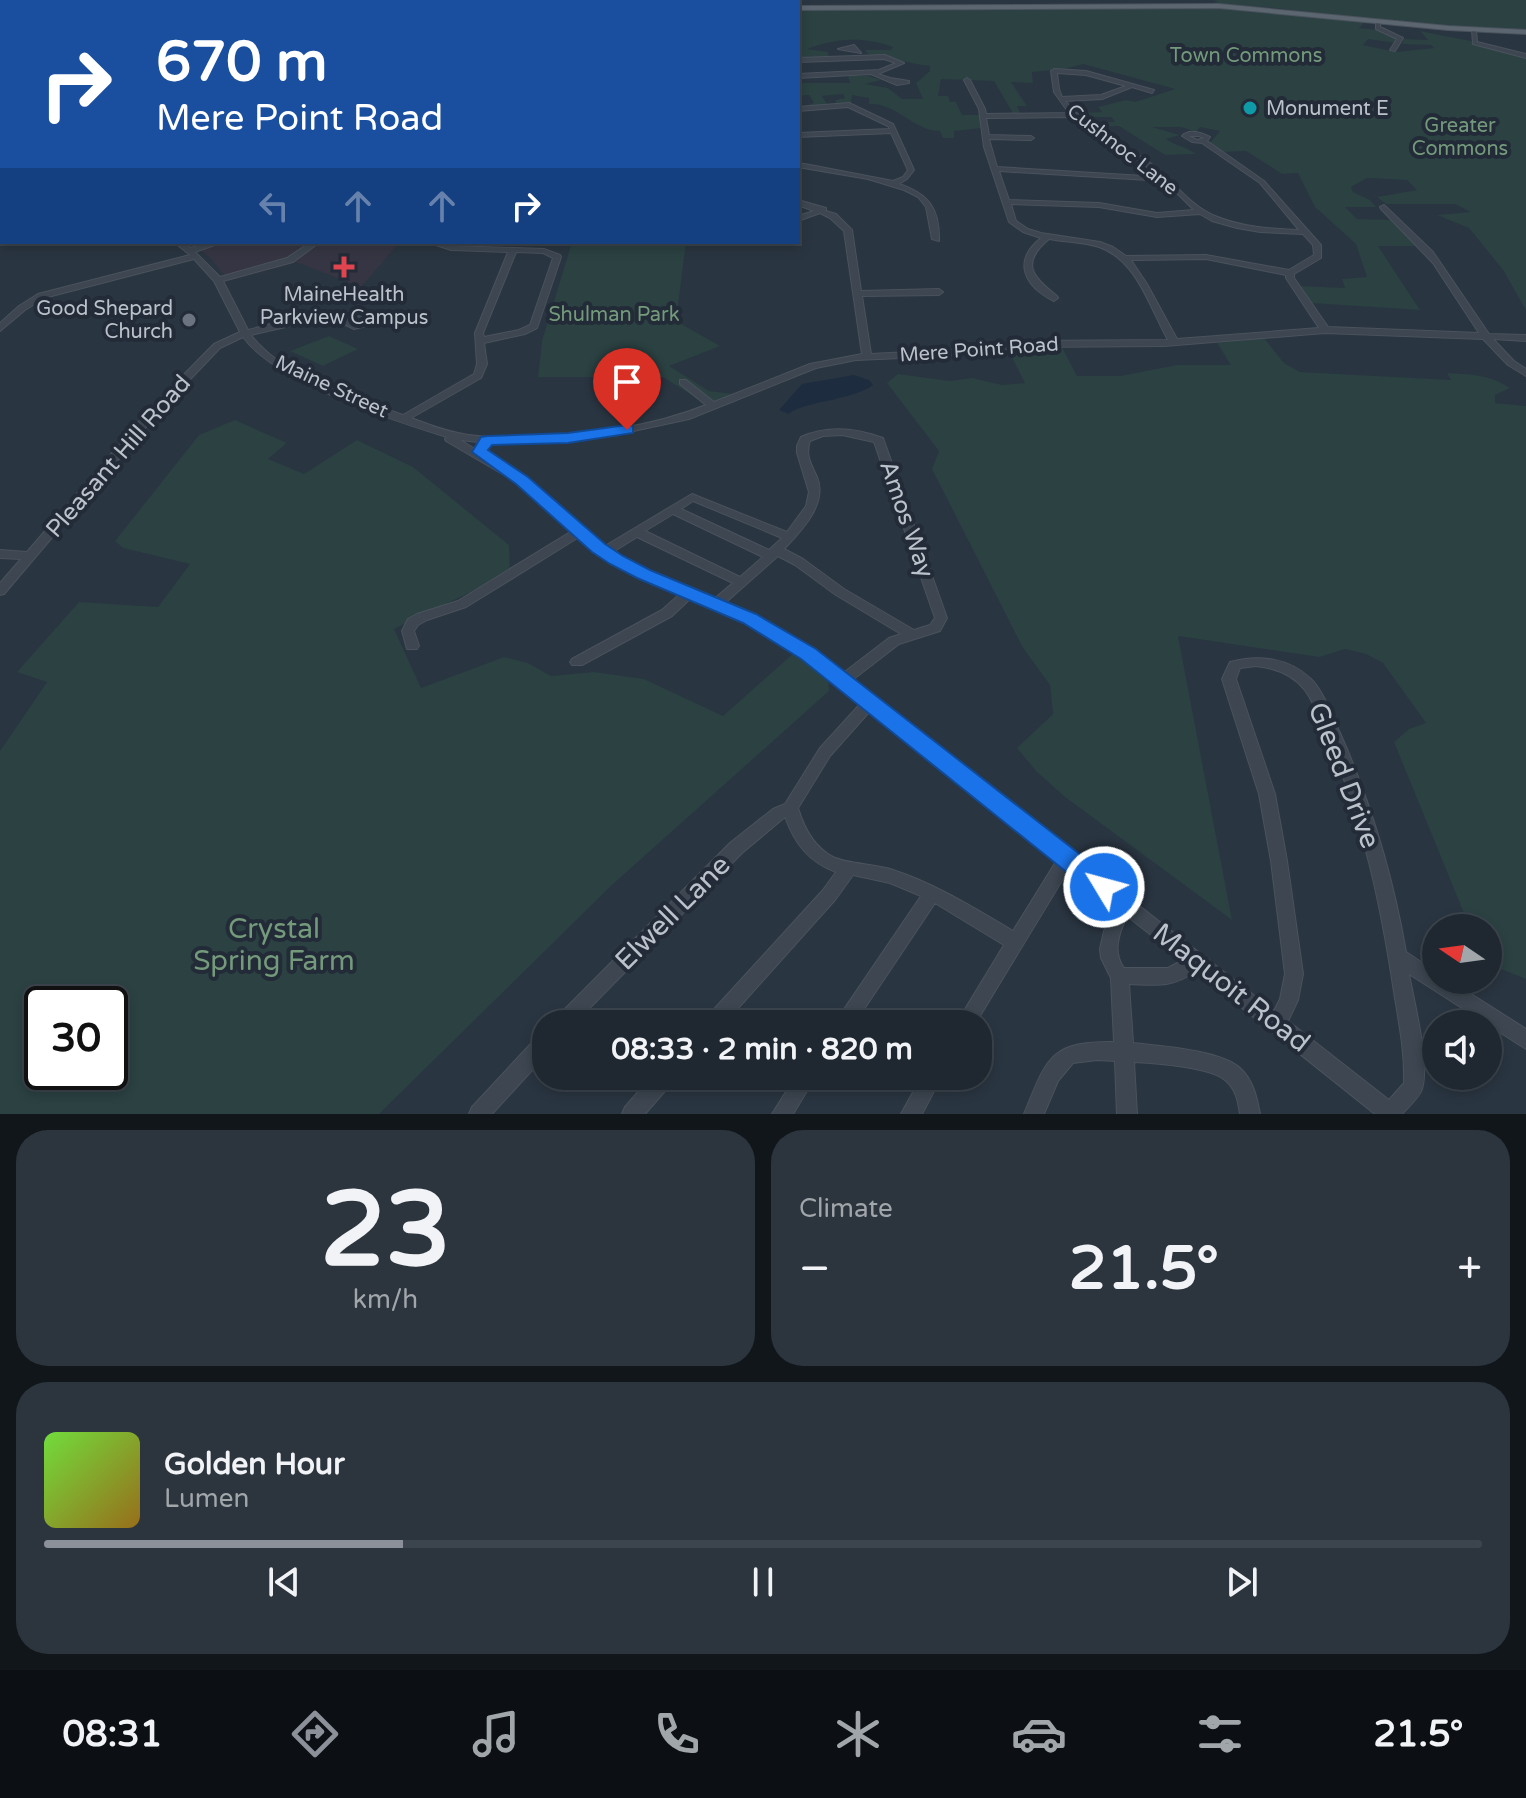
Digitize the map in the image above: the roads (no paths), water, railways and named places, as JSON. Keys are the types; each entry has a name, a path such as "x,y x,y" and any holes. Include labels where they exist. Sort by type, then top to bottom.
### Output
{"main road":[{"path":"800,8 1204,6 1526,32"}],"street":[{"path":"1378,21 1376,27 1400,38 1393,50"},
{"path":"1474,30 1478,44 1526,56"},
{"path":"859,52 870,57"},
{"path":"800,60 885,57 901,63 893,69 871,73 800,76"},
{"name":"Cushnoc Lane","path":"1132,85 1086,73 1056,70 1056,89 1077,115 1104,138 1147,163 1200,212 1238,226 1305,232"},
{"path":"871,73 890,80"},
{"path":"967,80 985,116 986,137 994,169 1011,218 1017,225 1047,237 1093,244 1125,258 1206,257 1290,273 1318,256 1317,245 1262,182 1204,142"},
{"path":"1061,99 1102,97 1132,85 1152,91"},
{"path":"800,108 854,106 888,123 895,131 911,170 905,178 891,185"},
{"path":"985,116 1077,115"},
{"path":"800,135 895,131"},
{"path":"986,137 1031,138"},
{"path":"800,165 860,174 926,199 936,239"},
{"path":"994,169 1167,179"},
{"path":"1005,202 1087,204 1164,215 1200,212"},
{"path":"800,203 823,210 848,230 867,356"},
{"path":"1384,207 1437,262 1486,336 1506,360 1526,373"},
{"path":"800,218 823,210"},
{"path":"1047,237 1029,253 1026,264 1034,281 1054,298"},
{"name":"Maine Street","path":"180,244 218,280 245,334 261,352 281,366 445,434"},
{"path":"0,328 41,296 193,254 215,244"},
{"path":"218,280 290,260 313,244"},
{"path":"438,244 451,248 544,251 557,257 538,319 527,331 479,341"},
{"path":"403,419 478,376 482,364 479,341 483,321 513,250"},
{"path":"1125,258 1174,342"},
{"path":"1290,273 1299,293 1325,330"},
{"path":"857,294 939,292"},
{"name":"Pleasant Hill Road","path":"0,591 181,382 217,346 245,334 325,315 346,315"},
{"name":"Mere Point Road","path":"485,448 615,432 714,407 813,366 867,356 948,353 1027,344 1174,342 1325,330 1526,338"},
{"path":"683,382 714,407"},
{"name":"Amos Way","path":"716,604 774,553 813,503 815,487 801,454 805,439 816,434 839,432 879,440 941,618 935,628 894,641 843,680"},
{"name":"Maquoit Road","path":"445,434 485,448 604,552 643,574 780,635 843,680 1066,860 1278,1022 1390,1114"},
{"path":"604,552 695,497 788,536"},
{"path":"672,509 799,562 840,592 911,634"},
{"path":"412,646 408,631 413,622 462,604 580,531"},
{"path":"637,532 741,582"},
{"path":"0,554 31,556"},
{"path":"577,662 667,613 689,593"},
{"name":"Gleed Drive","path":"1278,1022 1292,992 1292,955 1271,809 1229,685 1229,674 1235,665 1251,661 1272,663 1292,671 1311,688 1372,836 1398,957 1414,1067 1413,1087 1390,1114"},
{"path":"870,702 825,752 790,808 802,841 831,864 880,871 1015,942"},
{"name":"Elwell Lane","path":"576,1010 736,848 790,808"},
{"path":"974,1010 1066,860"},
{"path":"725,1010 829,895 849,868"},
{"path":"853,1010 930,895"},
{"path":"1125,904 1108,943 1110,961 1120,976 1127,1114"},
{"path":"1398,957 1526,1040"},
{"path":"1120,976 1167,979 1178,976 1197,960"},
{"path":"1034,1114 1061,1062 1069,1054 1082,1051 1216,1064 1242,1084 1250,1114"},
{"path":"479,1114 532,1056"},
{"path":"632,1114 653,1090"},
{"path":"782,1114 798,1090"},
{"path":"911,1114 925,1090"}],"place":[{"name":"Monument E","path":"1250,108"},
{"name":"MaineHealth Parkview Campus","path":"344,267"},
{"name":"Good Shepard Church","path":"189,320"}],"park label":[{"name":"Town Commons","path":"1246,55"},
{"name":"Greater Commons","path":"1460,136"},
{"name":"Shulman Park","path":"614,314"},
{"name":"Crystal Spring Farm","path":"274,944"}]}
